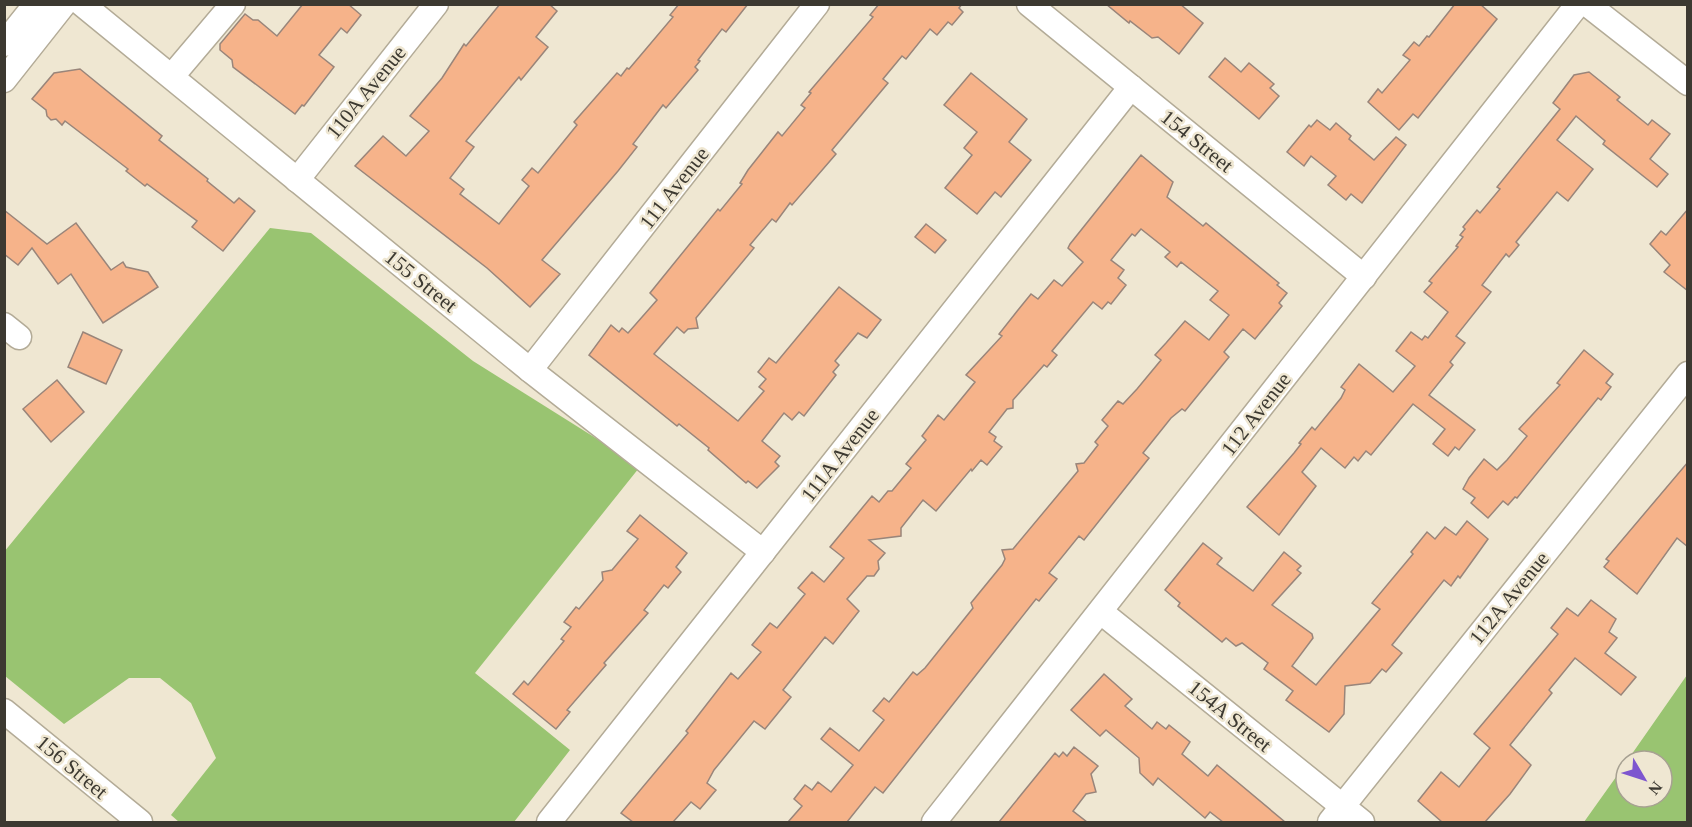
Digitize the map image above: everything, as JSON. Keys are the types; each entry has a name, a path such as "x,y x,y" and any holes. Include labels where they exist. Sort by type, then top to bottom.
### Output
{"street":[{"path":"4,44 36,4"},
{"path":"4,80 64,4"},
{"name":"155 Street","path":"82,4 531,370 763,552"},
{"path":"172,76 233,4"},
{"name":"110A Avenue","path":"297,180 436,4"},
{"name":"111 Avenue","path":"531,370 817,4"},
{"name":"154 Street","path":"1029,4 1364,277"},
{"name":"112 Avenue","path":"934,822 1578,4"},
{"path":"1587,4 1688,83"},
{"name":"111A Avenue","path":"549,822 1131,87"},
{"name":"112A Avenue","path":"1352,819 1687,375"},
{"name":"154A Street","path":"1101,612 1352,819"},
{"name":"156 Street","path":"4,711 140,822"}],"green space":[{"path":"270,228 311,233 473,361 610,447 643,463 475,673 570,750 514,822 179,822 171,815 216,758 191,703 160,678 129,678 64,724 5,676 4,552"},
{"path":"1687,675 1687,822 1584,822 1614,780 1614,809 1674,809 1674,749 1635,749"}],"building":[{"path":"303,4 348,4 361,15 347,33 341,28 319,55 334,67 304,106 302,105 295,114 233,67 232,60 220,50 220,44 245,14 253,20 258,20 277,36"},
{"path":"500,4 549,4 557,11 536,37 548,47 521,80 519,77 466,141 474,147 450,178 464,189 460,194 499,224 529,186 522,180 532,168 538,173 577,125 574,122 617,73 621,76 627,68 629,69 673,17 670,15 679,4 748,4 726,32 722,29 698,60 700,61 695,67 698,70 666,108 663,105 633,144 637,147 542,260 560,274 530,307 487,268 355,166 383,136 406,156 429,131 410,116 442,78 464,44 466,46"},
{"path":"879,4 962,4 959,8 963,12 952,25 948,22 937,35 930,29 906,59 902,56 883,79 888,83 832,150 836,154 792,205 790,203 776,222 772,219 750,245 754,248 696,318 698,328 688,329 684,333 677,327 654,354 738,421 764,391 759,387 766,379 758,372 769,358 776,363 839,287 881,320 867,338 858,333 835,361 839,365 833,372 836,375 804,416 799,412 792,420 784,413 762,441 780,456 775,462 779,466 757,488 748,481 746,483 708,450 709,448 679,424 677,426 589,355 611,325 619,332 622,328 628,333 657,300 650,293 718,209 720,211 742,184 740,183 748,170 778,132 782,136 805,108 801,105 811,93 809,92 873,17 870,15"},
{"path":"1106,4 1180,4 1203,23 1179,54 1158,37 1152,38 1130,21 1129,23"},
{"path":"1455,4 1480,4 1497,19 1418,118 1413,114 1399,130 1368,102 1378,89 1382,93 1410,60 1403,55 1414,42 1419,46 1427,36 1429,37"},
{"path":"1225,58 1241,72 1249,63 1274,84 1270,88 1279,96 1259,119 1209,77"},
{"path":"80,69 162,136 159,140 234,203 239,198 255,211 223,251 192,227 197,221 147,184 145,186 126,171 128,169 65,121 62,125 56,119 51,120 46,110 32,99 54,73"},
{"path":"1589,72 1620,97 1617,100 1648,125 1652,120 1670,134 1650,159 1668,174 1657,187 1603,144 1605,141 1576,116 1557,140 1593,169 1568,201 1557,192 1516,242 1519,245 1509,257 1506,254 1482,285 1491,292 1456,336 1465,343 1450,362 1453,365 1429,395 1475,430 1459,450 1455,447 1448,456 1433,444 1445,429 1413,404 1371,455 1366,451 1358,461 1354,457 1345,468 1321,448 1302,472 1316,486 1279,535 1247,507 1294,453 1312,427 1315,430 1341,398 1345,390 1341,387 1359,364 1393,392 1415,366 1396,351 1411,332 1422,340 1425,336 1428,338 1448,312 1424,292 1432,283 1429,281 1458,247 1456,246 1463,237 1460,235 1465,229 1463,227 1477,210 1480,213 1500,189 1497,187 1560,109 1553,103 1574,75"},
{"path":"971,73 1027,119 1009,142 1031,160 1001,197 995,192 977,214 945,188 972,155 964,148 977,132 944,105"},
{"path":"1317,120 1330,130 1336,123 1351,136 1349,139 1374,160 1396,137 1406,145 1362,203 1351,194 1346,200 1328,185 1336,176 1311,156 1304,166 1287,152 1309,125 1311,127"},
{"path":"1141,155 1173,182 1167,197 1203,226 1206,223 1279,283 1277,285 1287,293 1279,303 1282,306 1255,339 1243,329 1224,352 1229,357 1185,411 1182,409 1171,418 1143,453 1149,458 1084,540 1079,536 1049,573 1057,579 1039,601 1036,599 883,793 875,787 847,822 788,822 802,806 794,799 805,785 812,790 818,782 831,792 853,765 821,739 830,728 859,751 884,720 873,711 884,698 889,702 913,672 917,675 925,668 973,608 971,603 1005,559 1002,550 1013,549 1078,471 1076,464 1084,463 1098,445 1095,442 1108,426 1102,420 1118,401 1123,404 1161,360 1155,355 1185,321 1209,340 1229,315 1210,300 1218,291 1181,262 1177,267 1165,257 1170,252 1141,229 1135,236 1132,234 1111,260 1124,270 1118,278 1126,285 1111,304 1108,302 1102,309 1093,302 1052,351 1057,355 1047,367 1044,365 1013,400 1013,408 1007,409 989,432 996,437 994,441 1002,447 987,465 981,460 972,471 971,469 936,511 923,500 901,528 901,536 869,540 885,553 878,561 879,569 874,576 867,576 847,599 859,611 833,644 825,637 783,690 791,697 765,729 754,721 714,770 707,783 716,790 700,809 691,802 673,822 633,822 621,813 688,733 686,731 731,673 738,679 761,652 752,645 770,623 777,628 805,594 798,588 812,572 824,582 844,558 830,547 872,496 879,502 888,491 892,491 911,468 906,464 926,440 922,436 938,415 944,420 975,382 966,375 1002,336 999,334 1031,294 1038,299 1054,280 1062,286 1083,262 1068,248 1070,244"},
{"path":"1688,209 1688,291 1664,272 1670,265 1650,244 1661,231 1666,235"},
{"path":"4,210 47,244 76,223 111,270 123,262 126,267 148,272 158,287 103,323 71,274 58,284 32,248 18,265 4,254"},
{"path":"926,224 946,240 935,253 915,237"},
{"path":"83,332 122,350 106,384 68,367"},
{"path":"1584,350 1613,374 1606,383 1611,387 1601,400 1598,398 1517,498 1515,497 1508,505 1503,501 1488,518 1471,503 1475,498 1463,489 1469,478 1484,459 1497,470 1507,460 1527,436 1519,429 1560,385 1557,383"},
{"path":"57,380 84,412 51,442 23,409"},
{"path":"1688,462 1688,547 1677,538 1637,594 1604,567 1609,561 1606,559"},
{"path":"640,515 687,553 676,567 681,572 668,588 664,585 644,610 648,613 604,663 606,665 567,710 570,712 556,729 513,694 524,681 528,685 564,641 561,639 571,627 564,622 576,607 579,609 603,580 602,572 612,570 638,539 627,531"},
{"path":"1467,521 1488,539 1460,578 1458,576 1451,586 1444,580 1392,645 1402,653 1386,672 1382,669 1370,683 1345,686 1344,714 1329,732 1286,700 1293,691 1264,669 1268,663 1242,643 1236,646 1226,638 1222,642 1178,606 1180,603 1165,590 1203,543 1222,558 1217,564 1253,591 1284,552 1301,566 1297,570 1301,573 1272,605 1312,634 1313,638 1292,666 1316,685 1380,609 1372,603 1413,554 1411,552 1427,532 1435,539 1445,527 1456,535"},
{"path":"1591,600 1616,619 1609,632 1617,638 1605,653 1636,677 1621,695 1575,658 1549,690 1552,693 1510,745 1531,765 1510,794 1485,822 1442,822 1418,801 1441,772 1459,787 1490,748 1474,734 1558,634 1551,628 1567,608 1578,616"},
{"path":"1104,674 1132,699 1125,706 1152,729 1157,722 1166,729 1169,725 1190,742 1182,754 1208,776 1217,765 1285,822 1223,822 1210,812 1205,818 1158,778 1153,785 1140,773 1139,758 1106,730 1100,736 1071,710"},
{"path":"1074,747 1098,766 1091,774 1096,792 1086,794 1073,811 1087,822 999,822 1055,753 1059,757 1063,752 1067,756"}]}
